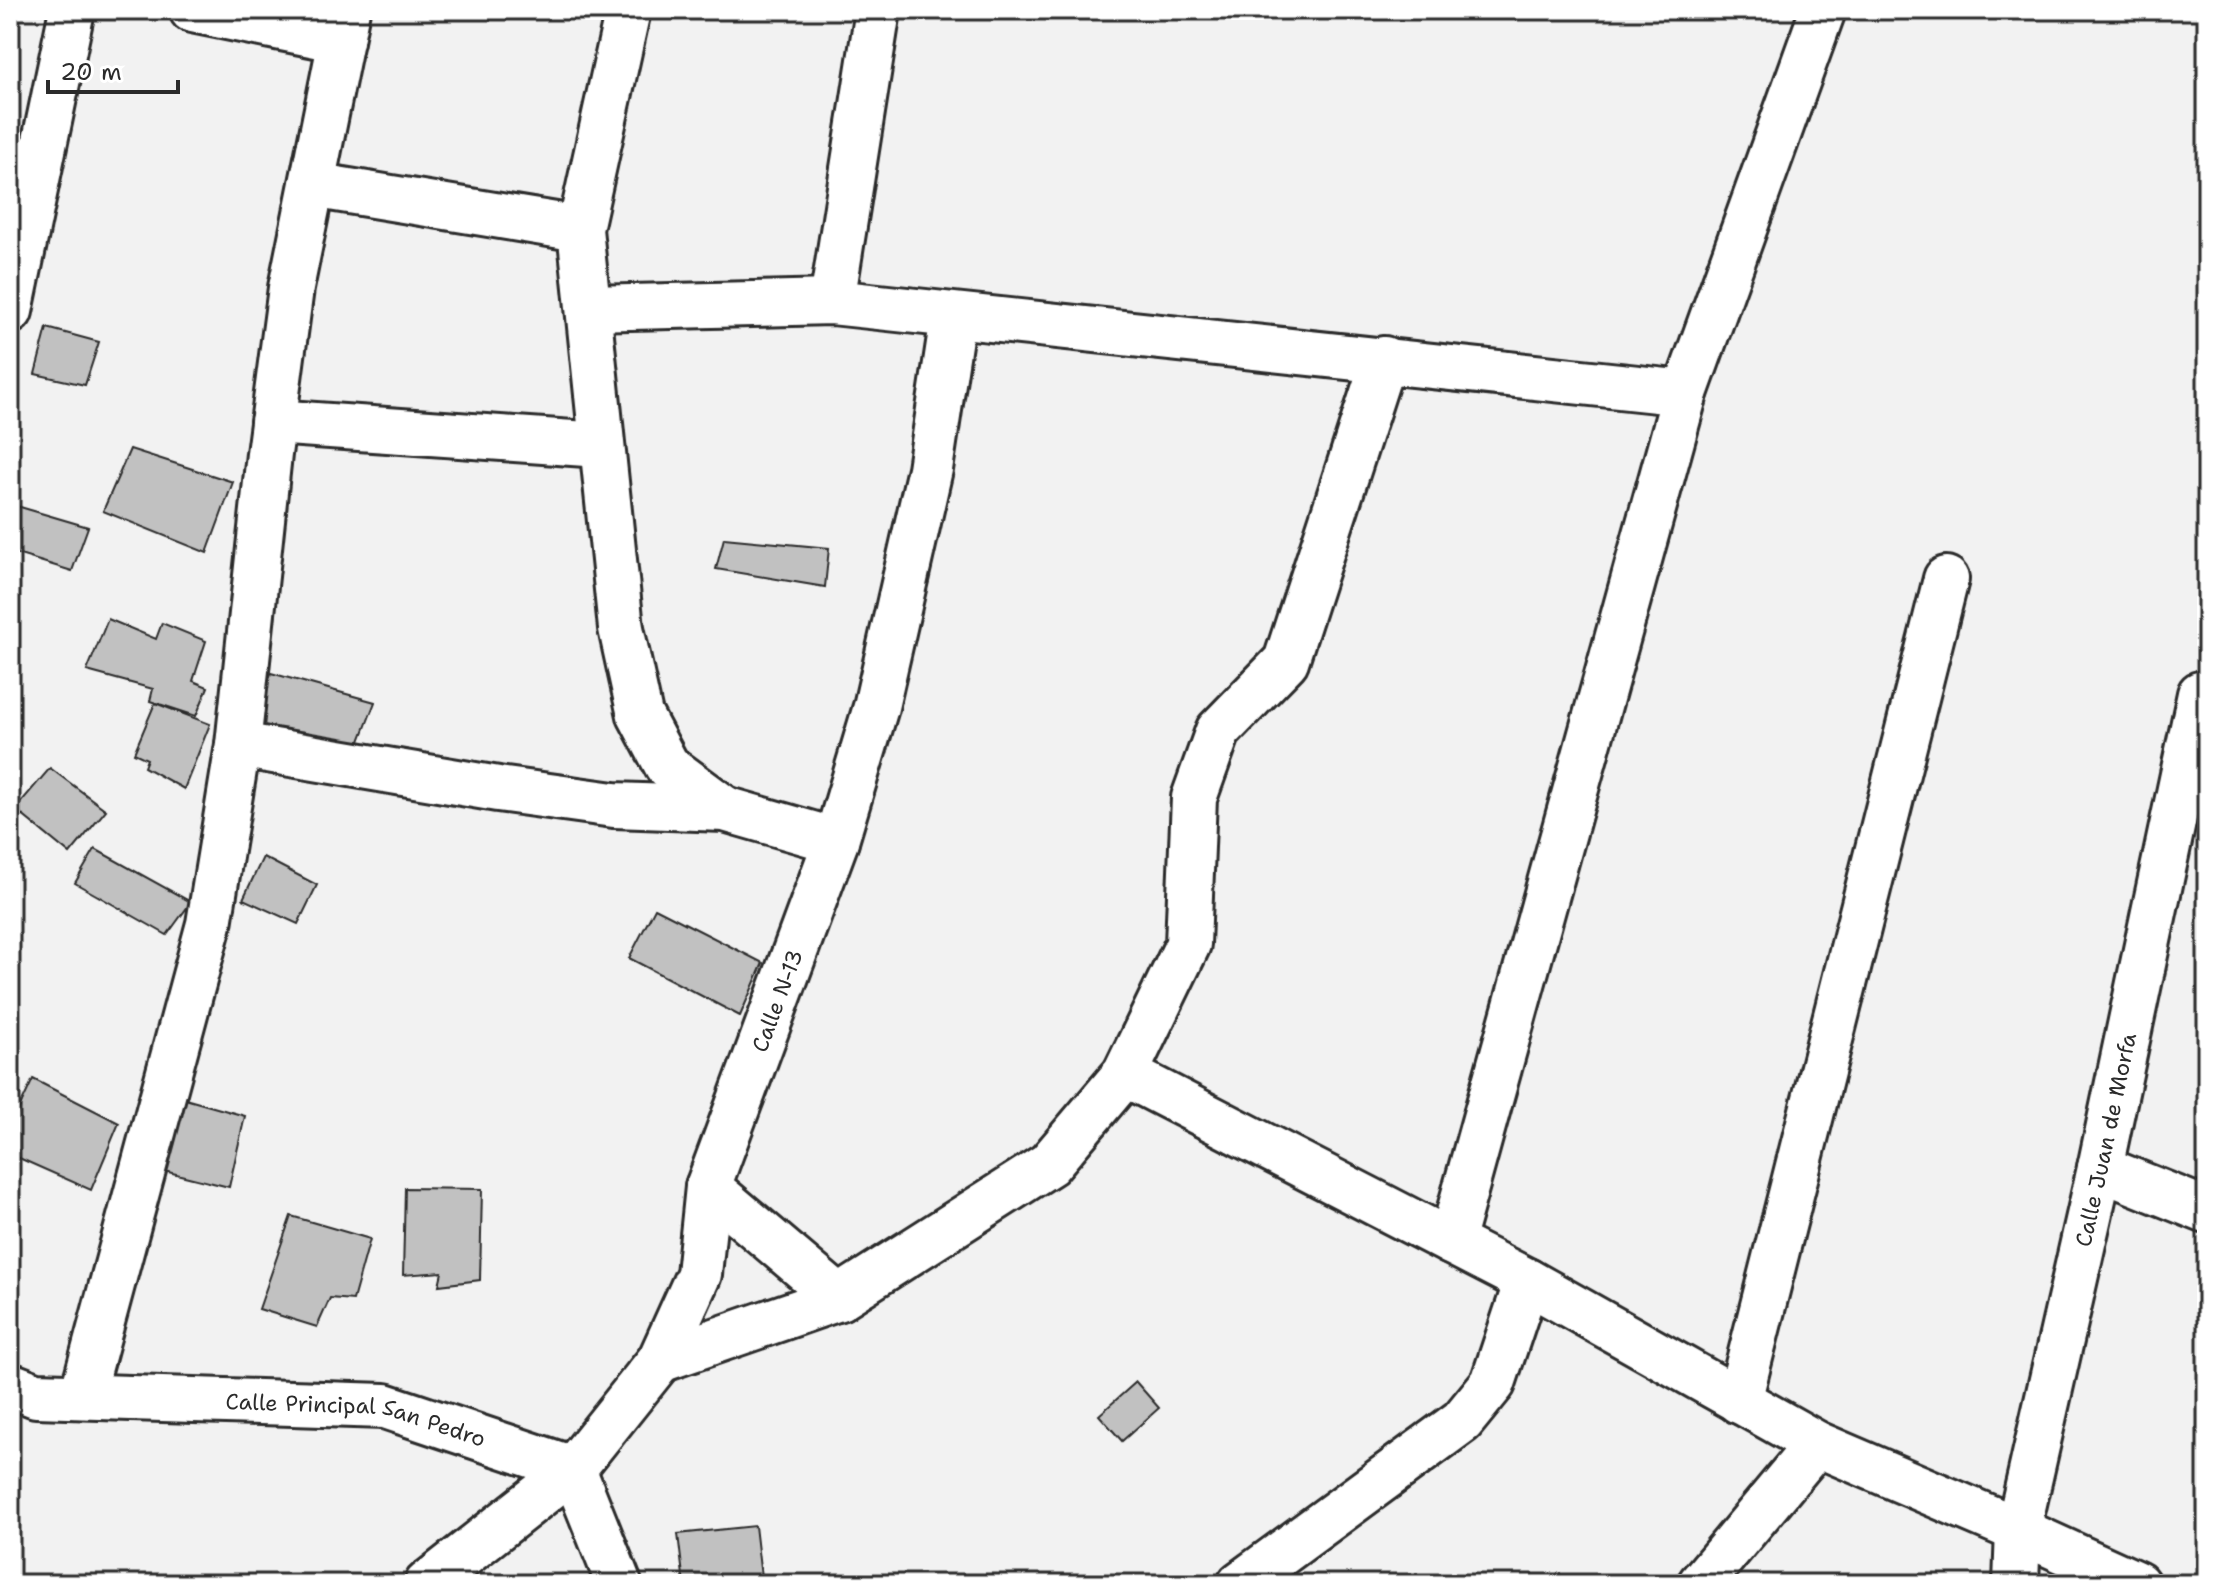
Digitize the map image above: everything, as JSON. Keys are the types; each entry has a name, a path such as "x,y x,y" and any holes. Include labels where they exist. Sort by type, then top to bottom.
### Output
{"street":[{"path":"10,311 72,10"},
{"path":"82,1396 209,924 238,745 273,422 291,288 344,25 192,10"},
{"path":"628,10 580,229 621,628 640,715 667,766 725,809"},
{"path":"832,302 878,10"},
{"path":"1451,1242 1685,393 1823,10"},
{"path":"312,185 580,229"},
{"path":"590,308 832,302 1685,393"},
{"name":"Calle N-13","path":"427,1584 573,1469 660,1360 699,1274 708,1187 836,841 876,707 924,499 953,317"},
{"path":"660,1360 839,1298 1049,1164 1125,1074 1188,944 1194,798 1218,731 1286,661 1384,359"},
{"path":"273,422 601,445"},
{"path":"1739,1401 1946,579"},
{"name":"Calle Juan de Morfa","path":"2016,1584 2018,1530 2100,1168 2200,694"},
{"path":"238,745 498,789 614,805 725,809 836,841"},
{"path":"1125,1074 1527,1281 1817,1444 2137,1584"},
{"path":"2100,1168 2207,1211"},
{"path":"708,1187 839,1298"},
{"path":"1240,1584 1462,1421 1493,1383 1527,1281"},
{"name":"Calle Principal San Pedro","path":"10,1385 36,1395 385,1406 573,1469"},
{"path":"1700,1584 1817,1444"},
{"path":"573,1469 619,1584"}],"building":[{"path":"47,328 99,342 85,385 35,374"},
{"path":"130,449 233,482 207,553 103,511"},
{"path":"10,504 88,527 72,571 10,552"},
{"path":"724,538 829,548 825,587 716,569"},
{"path":"108,619 156,639 162,623 206,641 193,681 208,687 196,716 150,701 153,689 87,671"},
{"path":"271,673 375,702 355,754 256,725"},
{"path":"155,703 210,724 184,789 144,767 147,759 134,753"},
{"path":"50,768 106,810 70,854 15,809"},
{"path":"95,849 191,902 167,935 75,883"},
{"path":"263,857 317,885 298,924 243,899"},
{"path":"655,908 763,963 740,1016 629,958"},
{"path":"33,1079 119,1123 91,1190 10,1154 10,1128"},
{"path":"178,1097 245,1116 229,1187 156,1169"},
{"path":"405,1188 482,1189 480,1280 439,1285 442,1272 403,1275"},
{"path":"291,1216 370,1239 353,1300 330,1298 317,1327 259,1309"},
{"path":"1136,1382 1159,1408 1122,1441 1099,1415"},
{"path":"755,1526 761,1577 684,1584 678,1534"}]}
